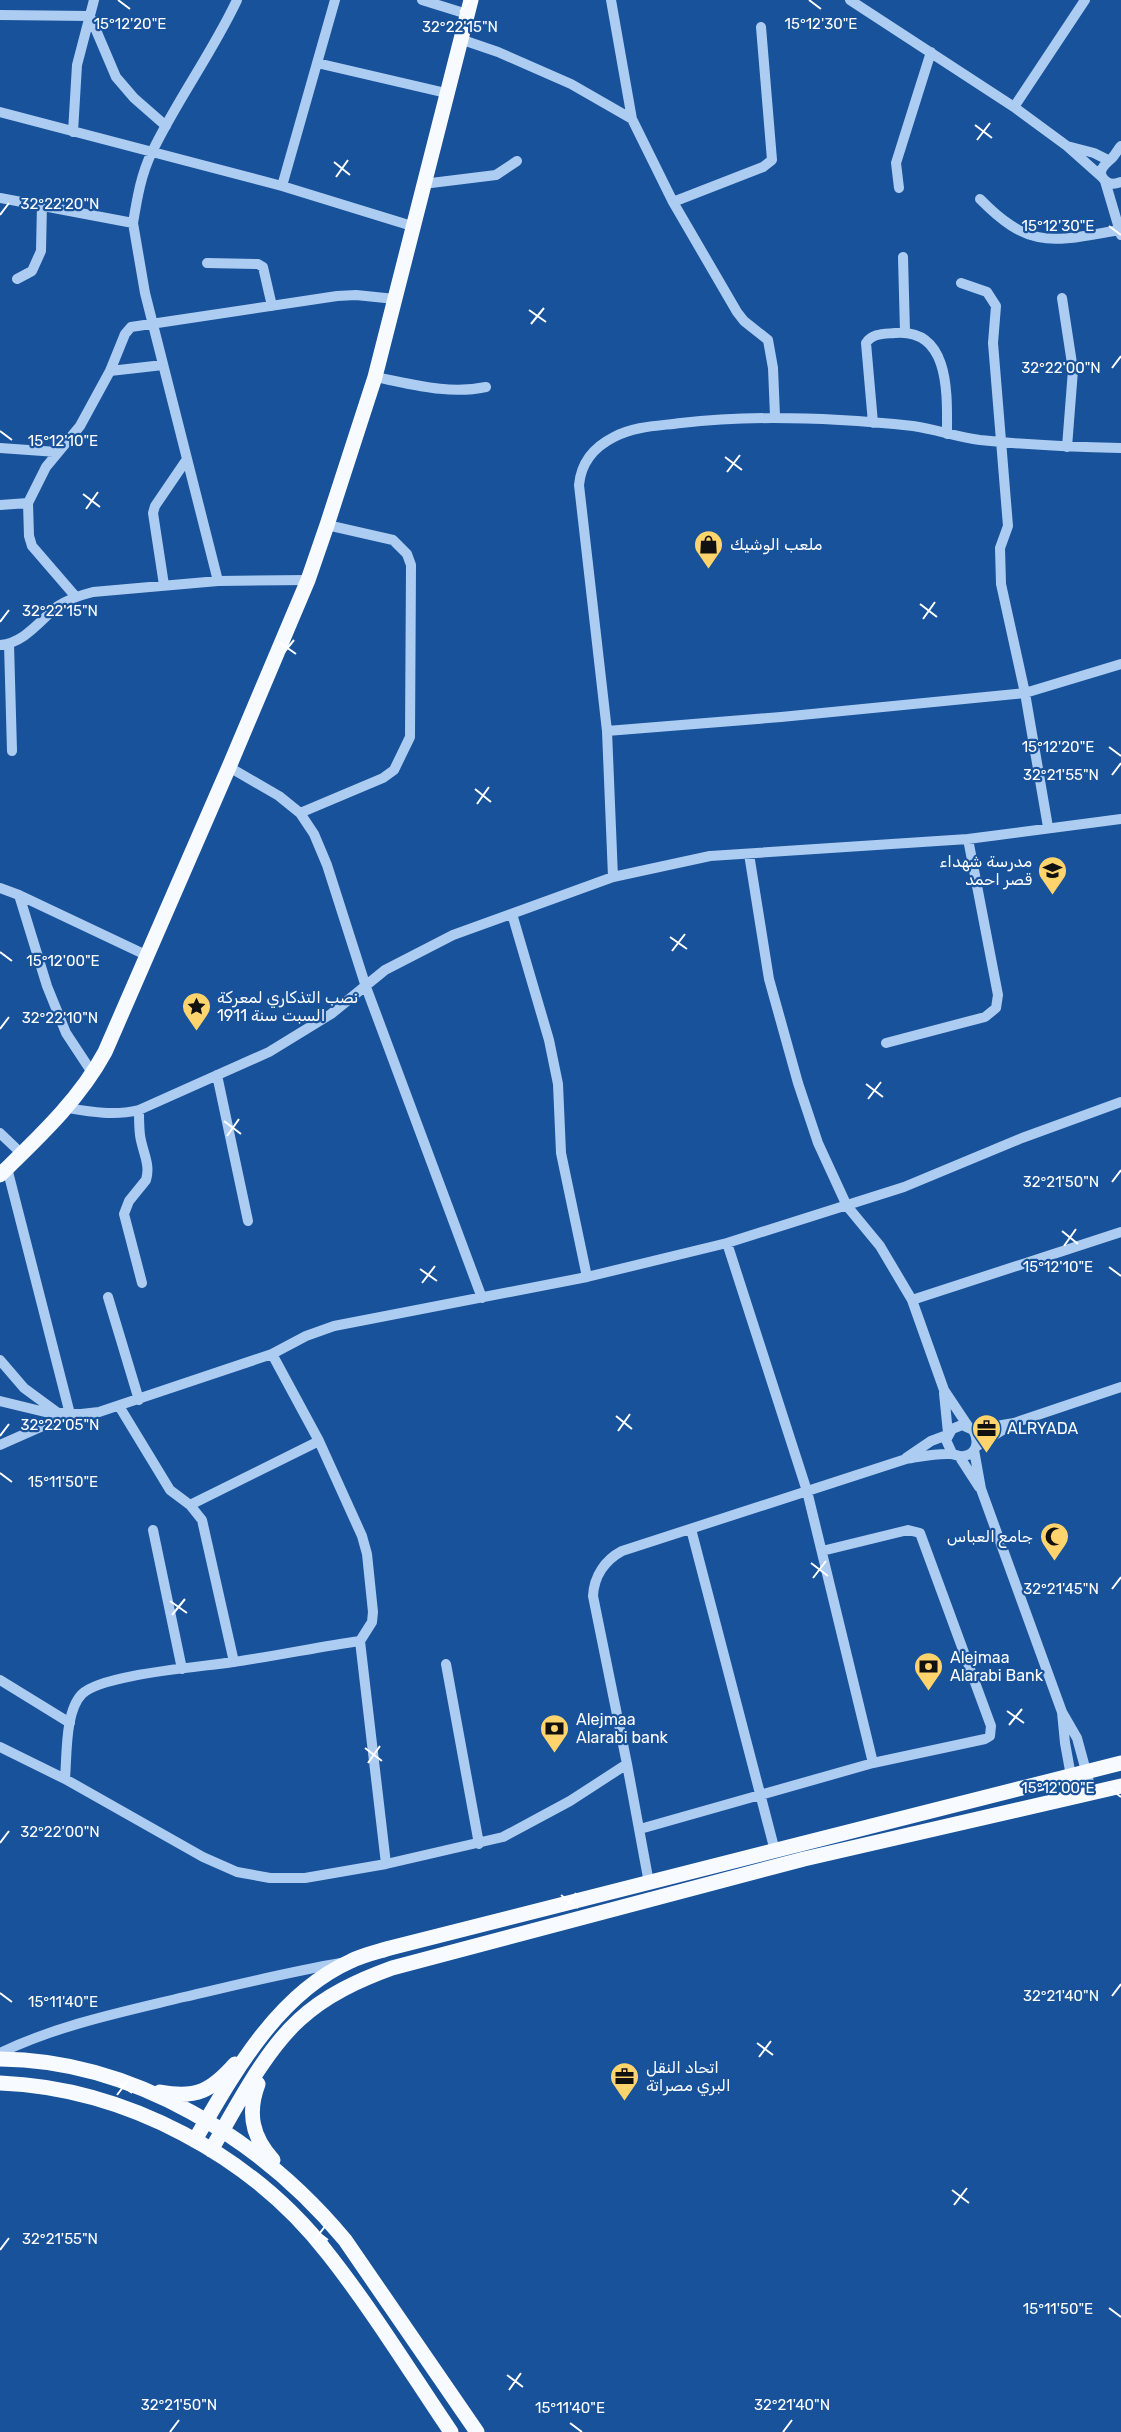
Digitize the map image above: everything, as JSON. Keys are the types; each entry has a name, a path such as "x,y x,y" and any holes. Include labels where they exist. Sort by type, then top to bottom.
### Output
{"main road":[{"path":"4,1171 67,1108 93,1074 118,1027 308,580 375,377 469,7"},
{"path":"0,2060 59,2065 141,2088 177,2095 199,2094 227,2072 290,2002 316,1981 350,1961 390,1948 1121,1763"},
{"path":"211,2150 276,2046 299,2020 321,2002 358,1981 392,1968 804,1859 1121,1786"},
{"path":"195,2140 268,2025"},
{"path":"276,2046 252,2099 251,2117 256,2136 265,2151 345,2240 477,2432"},
{"path":"0,2083 56,2089 131,2109 211,2150 281,2203 329,2254 451,2432"},
{"path":"141,2088 222,2131 295,2185"}],"street":[{"path":"73,132 77,65 94,0"},
{"path":"218,580 145,293 133,223 141,180 151,153 237,0"},
{"path":"282,186 335,0"},
{"path":"422,0 469,7"},
{"path":"611,0 632,119 673,202 737,312 744,321 768,340 773,368 775,417"},
{"path":"850,0 1014,107 1067,146 1104,180 1112,184 1121,182"},
{"path":"1014,107 1085,0"},
{"path":"0,15 90,16"},
{"path":"90,16 116,77 134,98 166,126"},
{"path":"673,202 763,167 772,160 760,27"},
{"path":"460,39 498,52 571,84 632,119"},
{"path":"899,188 896,163 931,52"},
{"path":"317,63 446,93"},
{"path":"0,112 282,186 412,226"},
{"path":"1067,146 1114,160"},
{"path":"980,200 1020,233 1032,237 1044,239 1120,233 1101,170 1114,160 1121,146"},
{"path":"423,184 496,175 517,161"},
{"path":"0,198 42,204 133,223"},
{"path":"17,279 33,271 41,251 42,204"},
{"path":"903,257 905,332"},
{"path":"207,263 258,264 263,267 272,306"},
{"path":"961,283 987,292 993,298 996,306 993,343 1008,526 1000,548 1001,584 1025,693 1048,827"},
{"path":"76,597 32,546 29,536 28,503 46,467 80,426 131,327 337,296 356,295 395,299"},
{"path":"1062,298 1073,370 1067,447"},
{"path":"873,423 866,343 874,335 905,332 931,344 937,353 945,380 947,434"},
{"path":"110,370 163,365"},
{"path":"375,377 439,390 466,391 486,387"},
{"path":"613,877 607,731 579,485 583,465 605,442 636,428 725,418 775,417 915,426 947,434 1067,447 1121,448"},
{"path":"0,448 57,452"},
{"path":"164,585 153,513 155,506 187,459"},
{"path":"0,505 28,503"},
{"path":"300,813 383,778 394,770 410,737 411,565 407,554 393,540 327,525"},
{"path":"12,751 4,645 27,634 59,605 93,592 218,580 308,580"},
{"path":"607,731 1025,693 1121,664"},
{"path":"229,767 271,790 300,813 320,846 366,987 482,1298"},
{"path":"67,1108 110,1113 138,1110 269,1052 306,1030 366,987 385,970 453,935 613,877 710,856 968,839 1121,819"},
{"path":"886,1043 985,1017 996,1008 998,995 968,839"},
{"path":"749,854 769,979 818,1143 847,1206 880,1246 912,1300 944,1390 948,1434 946,1445 981,1489"},
{"path":"0,888 148,956"},
{"path":"19,895 46,986 66,1033 93,1074"},
{"path":"512,914 549,1040 558,1084 561,1153 587,1277"},
{"path":"217,1075 248,1221"},
{"path":"0,1401 45,1412 70,1414 90,1413 119,1406 272,1354 306,1336 334,1326 587,1277 727,1243 904,1187 1022,1138 1121,1102"},
{"path":"138,1110 140,1137 148,1175 125,1208 124,1214 142,1283"},
{"path":"0,1133 22,1154"},
{"path":"4,1171 70,1414"},
{"path":"912,1300 1121,1232"},
{"path":"727,1243 807,1491 873,1764"},
{"path":"108,1297 139,1400"},
{"path":"272,1354 319,1441 356,1522 367,1554 373,1612 372,1622 360,1641 386,1864"},
{"path":"0,1360 24,1388 58,1413"},
{"path":"906,1459 931,1441 948,1434 957,1426 970,1428 1014,1423 1121,1387"},
{"path":"944,1390 977,1440 975,1448 981,1489 1062,1712 1077,1738 1092,1793"},
{"path":"119,1406 170,1490 190,1505 202,1520 234,1662"},
{"path":"0,1445 70,1414"},
{"path":"649,1883 593,1596 600,1572 612,1556 906,1459 970,1454 975,1448 1014,1423"},
{"path":"190,1505 319,1441"},
{"path":"691,1529 775,1851"},
{"path":"153,1530 182,1669"},
{"path":"640,1830 873,1764 990,1736 991,1726 920,1533 908,1530 822,1551"},
{"path":"65,1779 70,1723 74,1708 81,1695 92,1687 105,1682 360,1641"},
{"path":"446,1664 479,1844"},
{"path":"0,1680 70,1723"},
{"path":"1062,1712 1063,1733 1075,1797"},
{"path":"0,1746 65,1779 203,1857 237,1872 270,1878 305,1878 479,1844 503,1836 534,1821 627,1764"},
{"path":"0,2053 47,2032 295,1971 350,1961"}],"place":[{"name":"ملعب الوشيك","path":"709,570"},
{"name":"مدرسة شهداء قصر احمد","path":"1053,896"},
{"name":"نصب التذكاري لمعركة السبت سنة 1911","path":"196,1032"},
{"name":"ALRYADA","path":"986,1454"},
{"name":"جامع العباس","path":"1054,1562"},
{"name":"Alejmaa Alarabi Bank","path":"929,1692"},
{"name":"Alejmaa Alarabi bank","path":"555,1754"},
{"name":"اتحاد النقل البري مصراتة","path":"625,2102"}]}
